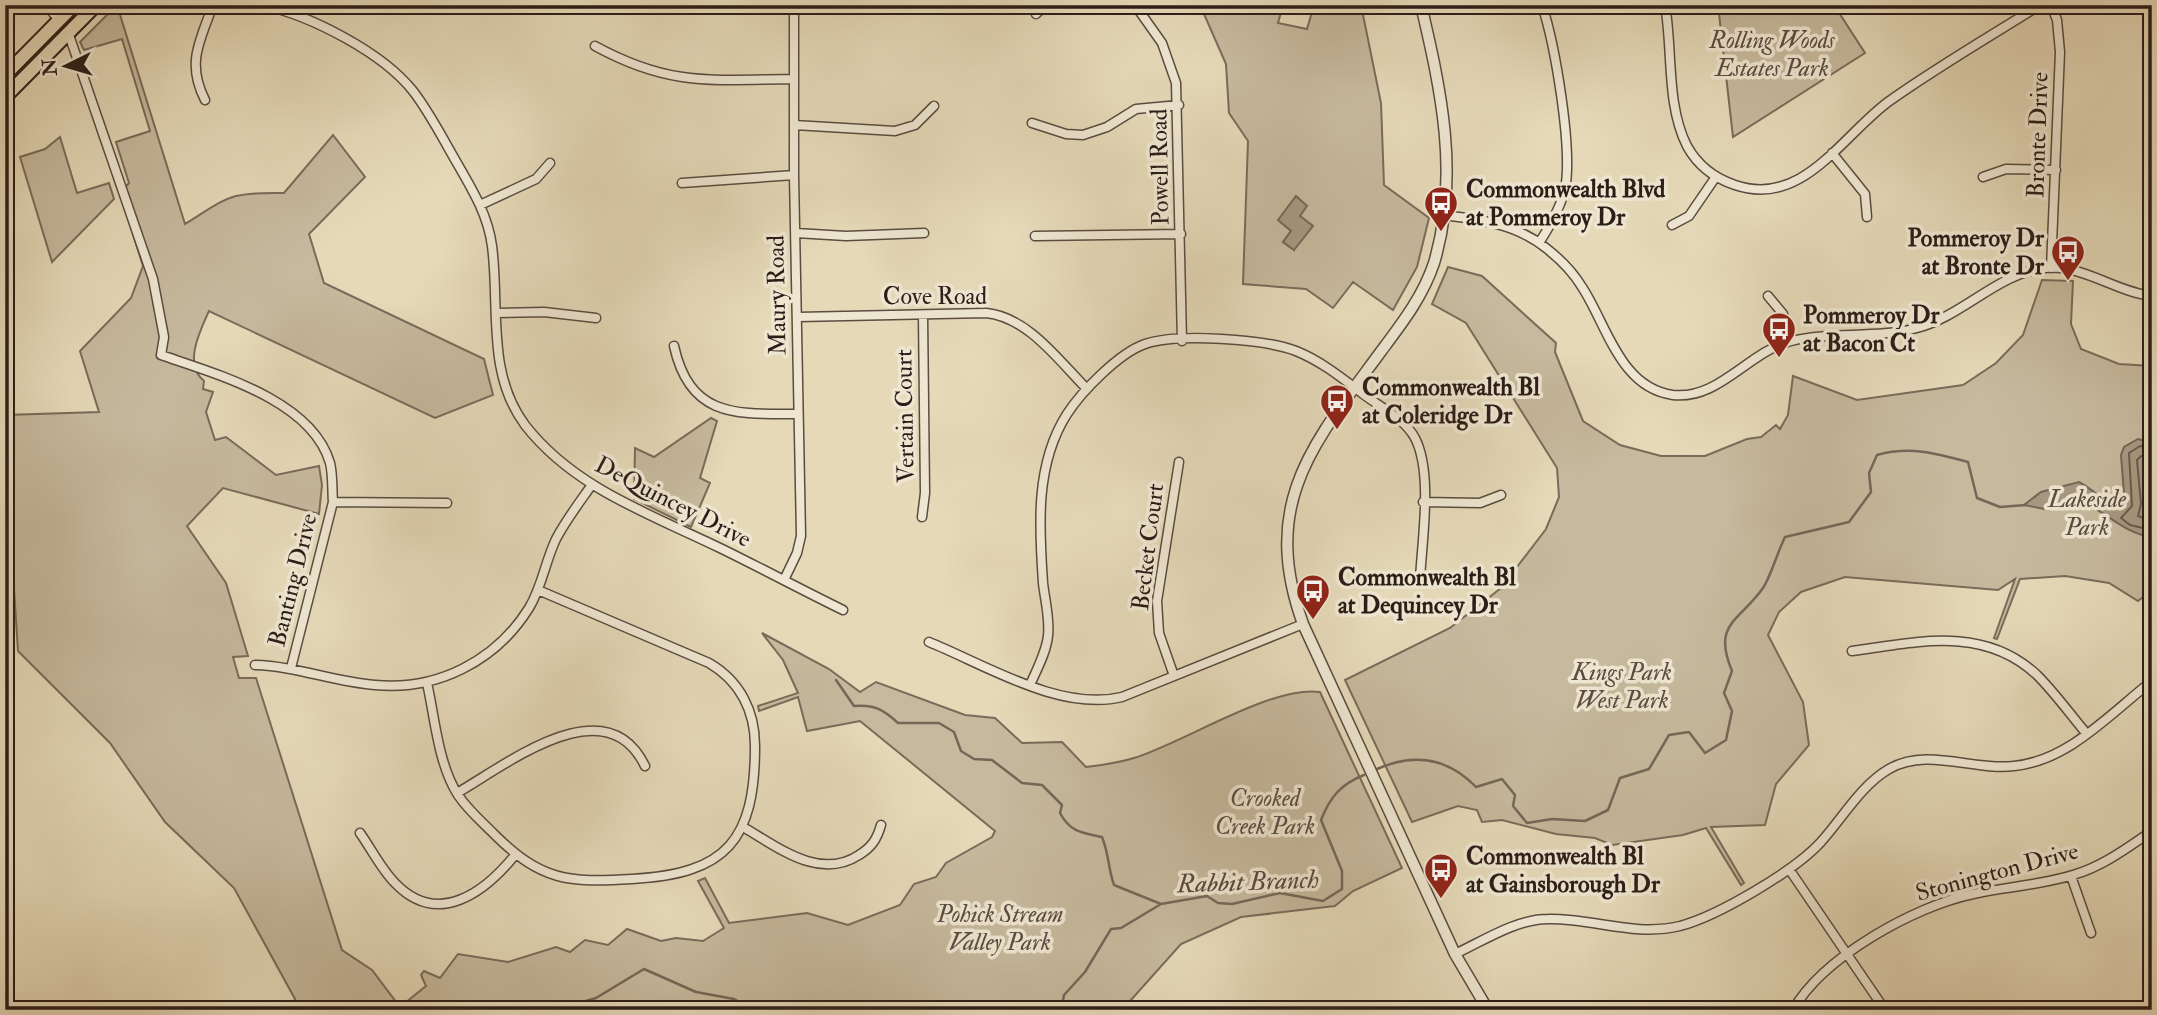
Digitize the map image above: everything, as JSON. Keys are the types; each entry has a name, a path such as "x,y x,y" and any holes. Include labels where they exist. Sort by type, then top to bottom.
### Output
{"main road":[{"path":"5,75 74,5"},
{"path":"5,97 96,5"}],"street":[{"path":"46,5 59,20"},
{"path":"205,100 195,77 195,58 213,5"},
{"name":"DeQuincey Drive","path":"263,5 292,13 328,30 377,59 402,78 423,105 481,205 492,242 499,362 513,406 538,440 591,486 843,610"},
{"name":"Maury Road","path":"785,580 801,536 794,176 794,5"},
{"path":"1036,14 1046,5"},
{"name":"Powell Road","path":"1135,5 1162,43 1174,74 1179,105 1182,341"},
{"path":"1421,5 1445,119 1447,157 1442,215 1434,261 1421,293 1311,449 1291,503 1287,534 1288,567 1303,624 1455,954 1488,1010"},
{"path":"1539,243 1560,204 1567,167 1556,65 1542,5"},
{"path":"1665,5 1681,130 1693,155 1715,178 1749,189 1777,189 1803,179 1887,104 2040,5"},
{"name":"Bronte Drive","path":"2051,5 2060,40 2051,268"},
{"name":"Banting Drive","path":"68,32 153,279 164,337 161,355 240,383 280,405 313,431 330,465 333,502 291,668"},
{"path":"595,46 638,68 676,78 794,79"},
{"path":"1032,123 1058,132 1083,135 1107,127 1136,109 1179,105"},
{"path":"794,125 895,131 915,125 934,106"},
{"path":"1832,153 1865,194 1867,218"},
{"path":"481,205 536,179 551,163"},
{"path":"1983,177 2006,169 2056,170"},
{"path":"682,183 794,176"},
{"path":"1672,225 1689,216 1715,178"},
{"path":"1442,215 1495,223 1539,243 1564,264 1581,285 1628,370 1656,391 1677,395 1700,393 1720,383 1763,353 1791,341 1916,328 1948,316 2012,278 2051,268 2073,271 2124,290 2152,296"},
{"path":"796,233 846,236 925,233"},
{"path":"1035,236 1181,234"},
{"path":"1768,296 1783,314 1791,341"},
{"path":"496,313 544,312 596,318"},
{"name":"Cove Road","path":"797,317 986,313 1015,322 1087,388"},
{"name":"Vertain Court","path":"922,517 925,493 923,315"},
{"path":"1030,685 1048,633 1042,568 1044,471 1058,429 1087,388 1138,348 1155,342 1246,340 1281,346 1313,359 1354,387 1413,436 1423,460 1420,579"},
{"path":"674,346 685,380 713,405 740,414 798,414"},
{"name":"Becket Court","path":"1174,676 1159,632 1157,601 1179,462"},
{"path":"255,666 291,668 374,685 427,683 465,668 494,648 519,622 538,590 557,538 591,486"},
{"path":"1423,502 1480,503 1501,495"},
{"name":"Banting Drive","path":"333,502 446,503"},
{"path":"427,683 449,776 457,793 515,855 544,873 572,881 668,877 690,872 710,863 743,827 755,790 755,736 749,708 734,683 709,663 538,590"},
{"path":"929,642 1066,699 1096,702 1122,697 1303,624"},
{"path":"1852,651 1947,639 1989,646 2014,657 2038,676 2086,733"},
{"path":"1455,954 1516,926 1540,919 1633,930 1679,926 1712,914 1789,869 1819,844 1873,781 1895,765 1924,759 1994,767 2015,766 2050,757 2086,733 2152,681"},
{"path":"457,793 551,738 572,732 599,731 617,736 633,747 645,766"},
{"path":"743,827 796,858 827,865 851,860 867,850 878,837 881,825"},
{"name":"Stonington Drive","path":"1793,1010 1815,980 1894,924 1934,905 1974,893 2071,876 2109,859 2152,831"},
{"path":"360,833 395,884 416,898 436,903 450,903 475,895 491,882 515,855"},
{"path":"1789,869 1885,1010"},
{"path":"2071,876 2091,933"}],"green space":[{"path":"117,5 185,224 212,207 240,195 284,193 333,135 365,177 309,234 324,283 484,359 493,395 435,418 209,311 195,347 195,366 204,381 203,389 213,392 206,412 215,440 226,437 276,475 319,466 322,485 319,514 223,488 187,526 226,583 248,656 233,657 239,678 256,678 342,950 372,970 400,1007 426,986 421,975 424,971 440,978 458,954 508,962 556,947 570,952 585,940 608,945 627,929 661,941 676,938 703,941 724,928 698,881 705,878 729,923 807,913 848,925 900,905 914,884 936,877 946,863 992,837 995,831 860,721 807,731 798,697 759,711 758,706 798,693 783,660 762,633 829,669 860,692 876,682 965,715 995,718 1022,743 1062,742 1086,767 1116,763 1154,751 1278,697 1300,692 1320,692 1402,868 1353,891 1335,906 1241,917 1181,944 1122,1010 293,1010 295,999 234,888 165,822 110,743 18,651 12,557 5,544 5,415 99,412 80,351 131,298 143,266 120,193 129,183 116,142 150,131 122,39 84,50 80,42"},
{"path":"1200,5 1283,5 1278,23 1307,29 1314,5 1361,5 1381,103 1384,185 1429,218 1417,267 1393,310 1353,282 1333,308 1306,289 1243,284 1248,141 1229,113 1226,64","holes":["1296,196 1300,216 1294,250 1283,242 1291,231"]},
{"name":"Rolling Woods Estates Park","path":"1718,5 1834,5 1865,53 1733,137"},
{"path":"60,137 77,193 109,183 114,199 52,262 20,157 45,149"},
{"name":"Kings Park West Park","path":"1448,267 1482,276 1556,343 1555,352 1583,421 1620,445 1661,456 1705,456 1747,439 1761,437 1776,425 1780,429 1788,415 1793,376 1857,400 1963,385 1996,363 2023,335 2042,280 2073,281 2071,324 2081,349 2119,364 2152,366 2152,590 2138,601 2109,583 2065,576 2020,579 1997,639 1994,638 2015,579 1998,590 1845,577 1801,592 1779,612 1768,635 1803,702 1809,745 1776,784 1765,825 1711,827 1744,883 1741,885 1706,828 1683,835 1612,845 1595,838 1556,834 1502,820 1482,822 1477,810 1458,806 1412,822 1345,680 1450,628 1501,588 1546,529 1559,497 1557,468 1466,323 1432,304"},
{"path":"711,418 717,421 700,478 710,483 691,527 634,499 635,448 654,457"}],"water":[{"path":"1296,196 1307,206 1300,216 1313,226 1294,250 1283,242 1291,231 1278,220"},
{"path":"2138,439 2152,443 2152,537 2137,534 2099,511 2075,501 2049,510 2024,505 2041,492 2079,482 2119,509 2125,506 2121,455 2124,447"}],"waterway":[{"name":"Rabbit Branch","path":"1377,769 1404,761 1430,761 1454,770 1476,787 1502,779 1515,795 1513,806 1527,823 1552,819 1585,821 1608,810 1620,778 1649,769 1669,735 1689,732 1705,753 1726,740 1732,711 1724,693 1732,671 1725,643 1731,624 1763,588 1785,537 1849,522 1871,492 1869,473 1877,455 1912,451 1968,462 1977,498 2000,507 2026,505"},
{"name":"Rabbit Branch","path":"836,680 854,706 878,709 898,723 939,723 954,732 961,751 974,759 992,760 1022,783 1042,785 1062,805 1060,813 1072,828 1102,837 1114,885 1161,904 1207,896 1218,903 1232,904 1280,893 1323,901 1342,889 1342,871 1321,820 1337,792 1364,775"},
{"path":"1061,1010 1064,995 1085,972 1111,929 1121,928 1161,904"},
{"path":"573,1010 579,1003 596,998 644,969 696,992 734,999 755,1010"}],"place":[{"name":"Commonwealth Blvd at Pommeroy Dr","path":"1441,233"},
{"name":"Pommeroy Dr at Bronte Dr","path":"2068,282"},
{"name":"Pommeroy Dr at Bacon Ct","path":"1779,359"},
{"name":"Commonwealth Bl at Coleridge Dr","path":"1337,431"},
{"name":"Commonwealth Bl at Dequincey Dr","path":"1313,621"},
{"name":"Commonwealth Bl at Gainsborough Dr","path":"1441,900"}],"park label":[{"name":"Lakeside Park","path":"2087,513"},
{"name":"Crooked Creek Park","path":"1265,812"},
{"name":"Pohick Stream Valley Park","path":"1000,928"}]}
